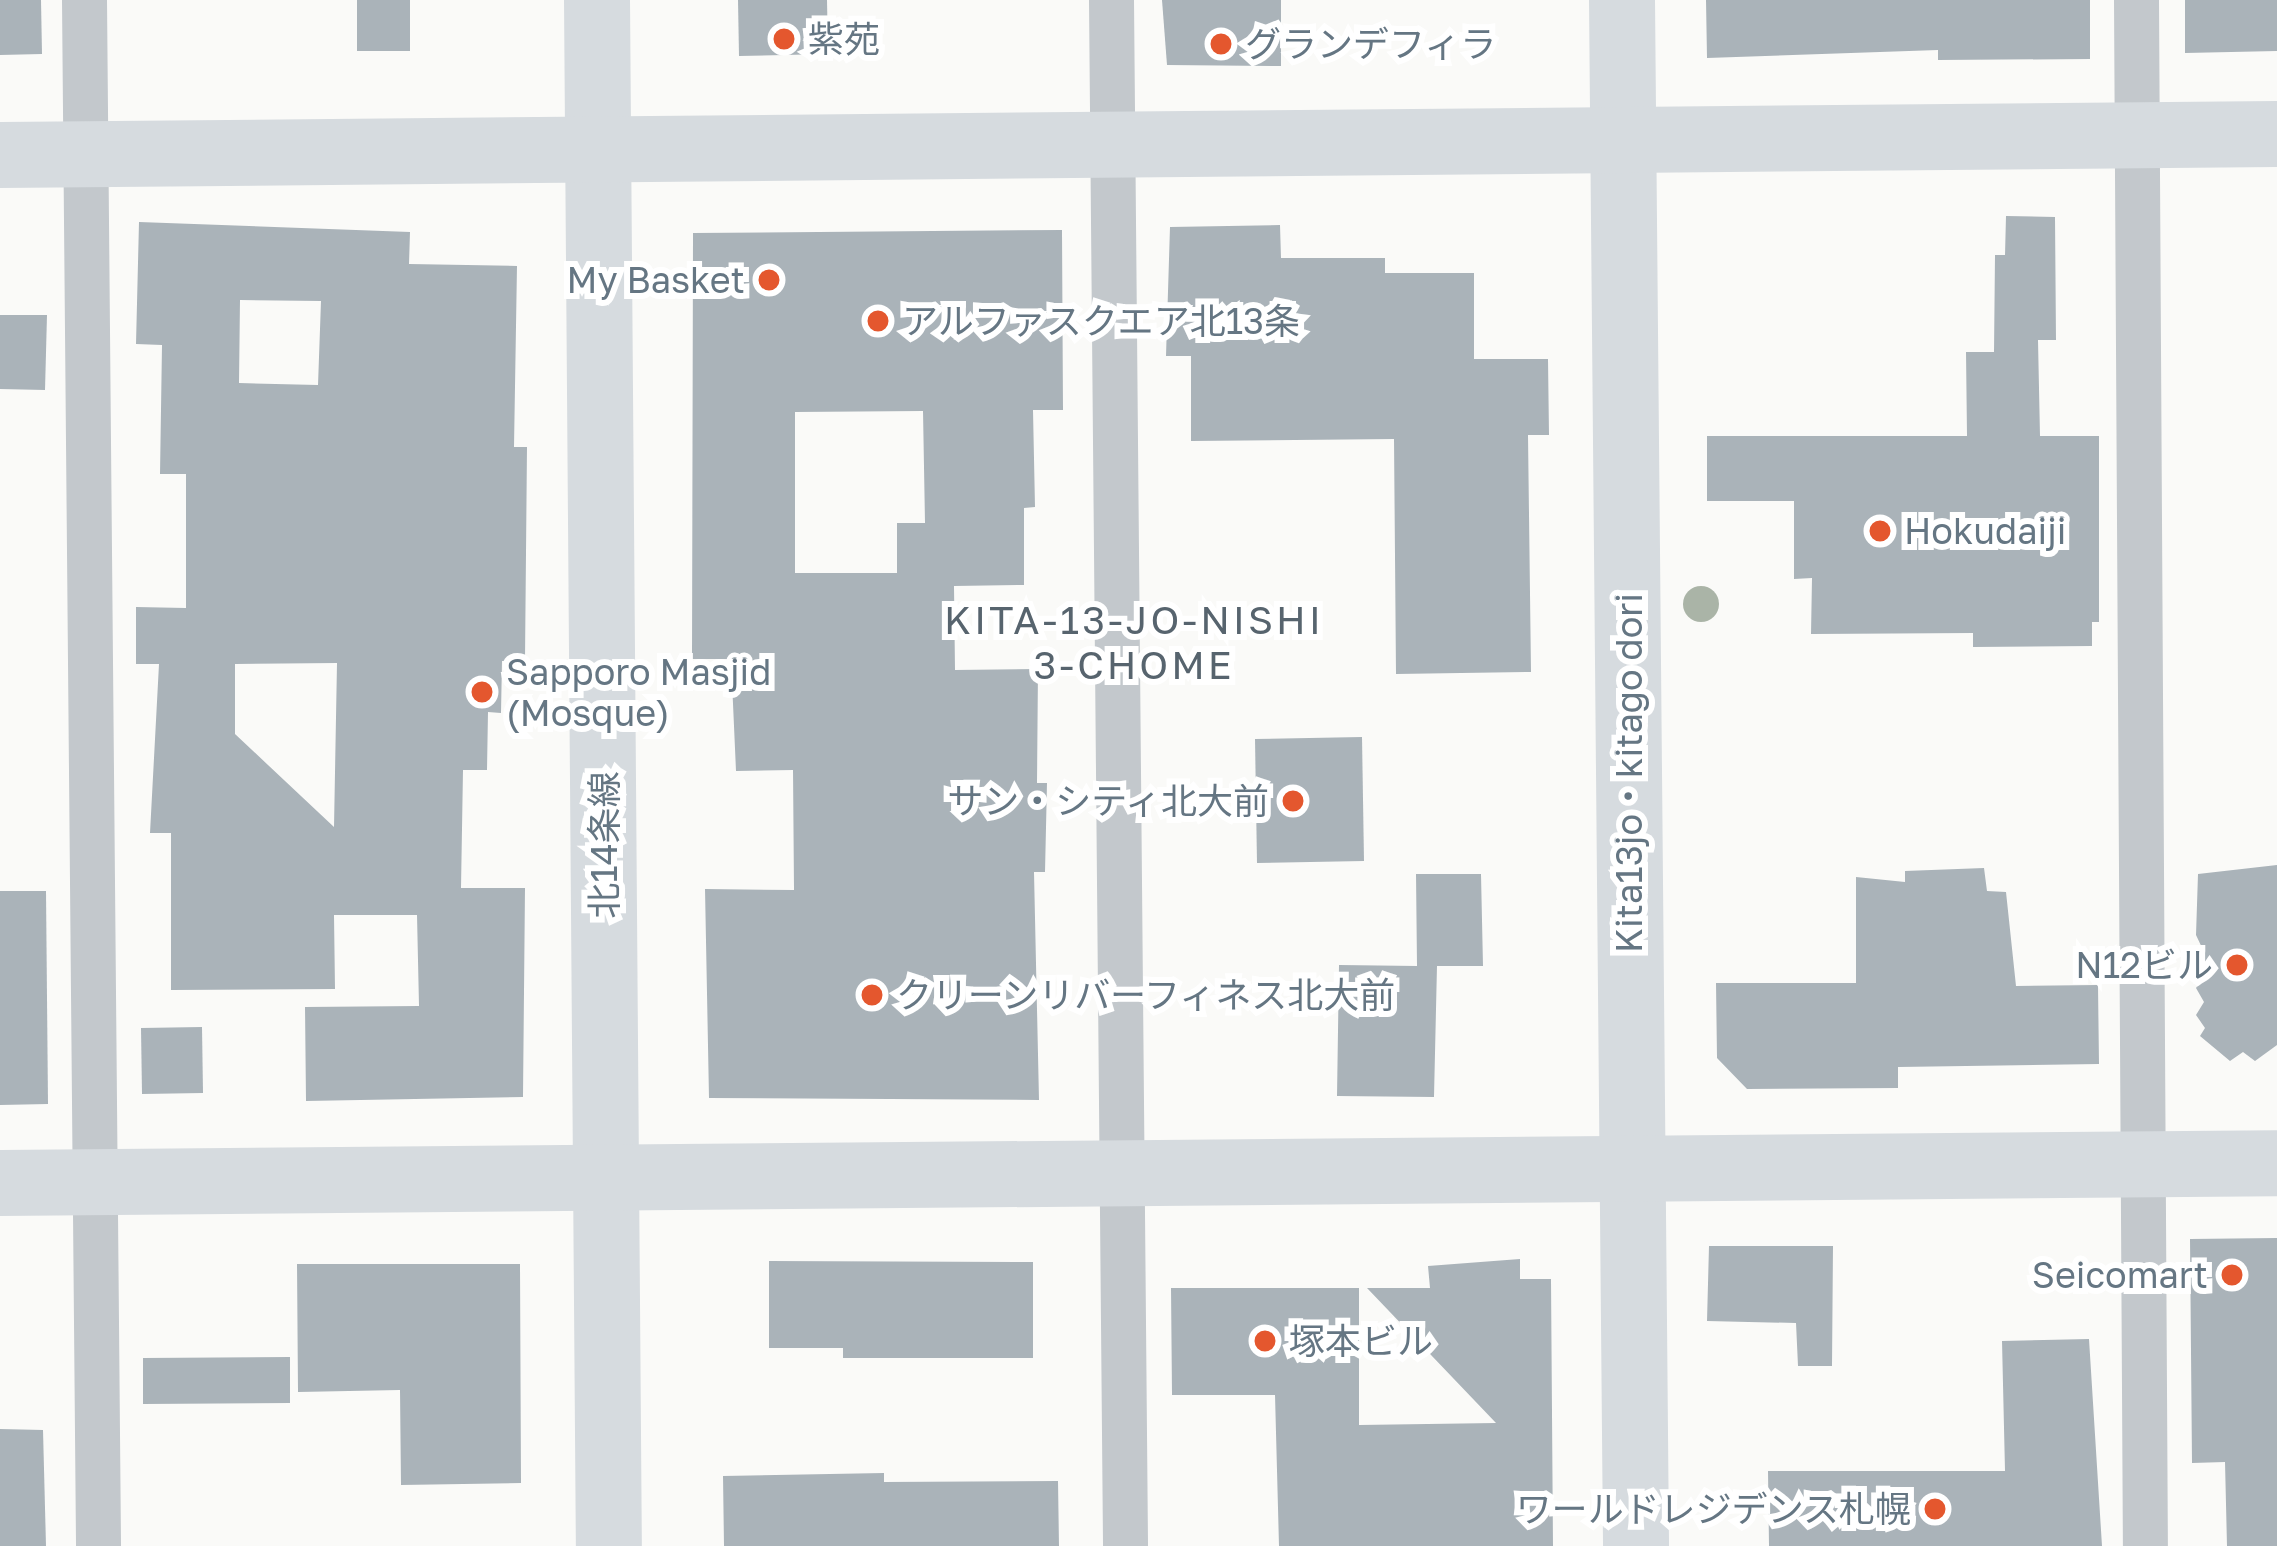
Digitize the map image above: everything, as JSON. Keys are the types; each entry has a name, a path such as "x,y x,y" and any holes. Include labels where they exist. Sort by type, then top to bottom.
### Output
{"street":[{"path":"84,0 98,1546"},
{"name":"北14条線","path":"597,0 609,1546"},
{"path":"1111,0 1125,1546"},
{"name":"Kita13jo・kitago dori","path":"1622,0 1636,1546"},
{"path":"2136,0 2145,1546"},
{"path":"0,155 2277,134"},
{"path":"0,1183 2277,1163"}],"building":[{"path":"0,0 41,0 42,54 0,55"},
{"path":"357,0 410,0 410,51 357,51"},
{"name":"紫苑","path":"738,0 827,0 828,54 739,56"},
{"name":"グランデフィラ","path":"1162,0 1281,0 1281,66 1167,65"},
{"path":"1706,0 2090,0 2090,59 1938,60 1938,50 1707,58"},
{"path":"2185,0 2277,0 2277,51 2185,53"},
{"path":"2006,216 2055,217 2056,340 2038,340 2040,436 2099,436 2099,622 2092,622 2092,646 1973,647 1973,633 1811,634 1812,578 1794,579 1794,501 1707,501 1707,436 1967,436 1966,352 1994,352 1995,255 2005,255"},
{"path":"139,222 410,232 409,264 517,266 514,447 527,447 525,660 502,661 501,713 488,712 487,770 463,770 461,888 525,888 523,1097 306,1101 305,1007 419,1006 417,915 334,915 335,989 171,990 171,833 150,833 159,664 136,664 136,607 186,608 186,474 160,474 162,345 136,344","holes":["240,300 321,301 318,385 239,383","337,663 334,827 235,734 235,664"]},
{"path":"1280,225 1281,258 1385,258 1385,273 1474,273 1474,359 1548,359 1549,435 1528,435 1531,672 1396,674 1394,439 1191,441 1191,356 1166,356 1170,227"},
{"path":"1062,230 1063,410 1033,410 1035,507 1024,508 1024,585 954,586 955,670 1038,669 1037,783 1047,783 1045,872 1034,872 1039,1100 709,1098 705,889 794,890 793,770 736,771 731,659 692,659 693,233","holes":["923,411 925,523 897,523 897,573 795,573 795,412"]},
{"path":"0,315 47,315 45,390 0,389"},
{"name":"サン・シティ北大前","path":"1362,737 1364,861 1257,863 1255,739"},
{"name":"N12ビル","path":"2277,865 2277,1045 2255,1061 2243,1052 2230,1061 2200,1036 2205,1028 2196,1015 2204,1002 2196,988 2205,975 2195,961 2204,952 2196,935 2198,874"},
{"path":"1984,868 1987,891 2006,892 2016,986 2098,985 2099,1064 1898,1067 1898,1088 1747,1089 1717,1058 1716,983 1856,983 1856,877 1905,882 1905,871"},
{"path":"1416,874 1481,874 1483,966 1437,966 1434,1097 1337,1096 1339,965 1417,966"},
{"path":"0,891 46,891 48,1104 0,1105"},
{"path":"202,1027 203,1093 142,1094 141,1028"},
{"path":"2277,1238 2277,1546 2227,1546 2225,1462 2192,1463 2190,1239"},
{"path":"1709,1246 1833,1246 1832,1366 1798,1366 1796,1323 1707,1321"},
{"path":"1520,1259 1520,1279 1551,1279 1553,1546 1279,1546 1275,1395 1172,1395 1171,1288 1359,1288 1359,1425 1496,1423 1367,1288 1430,1288 1428,1266"},
{"path":"769,1261 1033,1262 1033,1358 843,1358 843,1348 769,1348"},
{"path":"297,1264 520,1264 521,1483 401,1485 400,1390 298,1392"},
{"name":"ワールドレジデンス札幌","path":"2089,1339 2102,1546 1769,1546 1768,1471 2005,1471 2002,1341"},
{"path":"290,1357 290,1403 143,1404 143,1358"},
{"path":"0,1429 43,1430 46,1546 0,1546"},
{"path":"884,1473 884,1482 1058,1481 1059,1546 724,1546 723,1476"}],"place":[{"name":"紫苑","path":"784,39"},
{"name":"グランデフィラ","path":"1221,44"},
{"name":"My Basket","path":"769,280"},
{"name":"アルファスクエア北13条","path":"878,321"},
{"name":"Hokudaiji","path":"1880,531"},
{"name":"Sapporo Masjid (Mosque)","path":"482,692"},
{"name":"サン・シティ北大前","path":"1293,801"},
{"name":"N12ビル","path":"2237,965"},
{"name":"クリーンリバーフィネス北大前","path":"872,995"},
{"name":"Seicomart","path":"2232,1275"},
{"name":"塚本ビル","path":"1265,1341"},
{"name":"ワールドレジデンス札幌","path":"1935,1509"}],"district":[{"name":"KITA-13-JO-NISHI 3-CHOME","path":"1134,644"}]}
